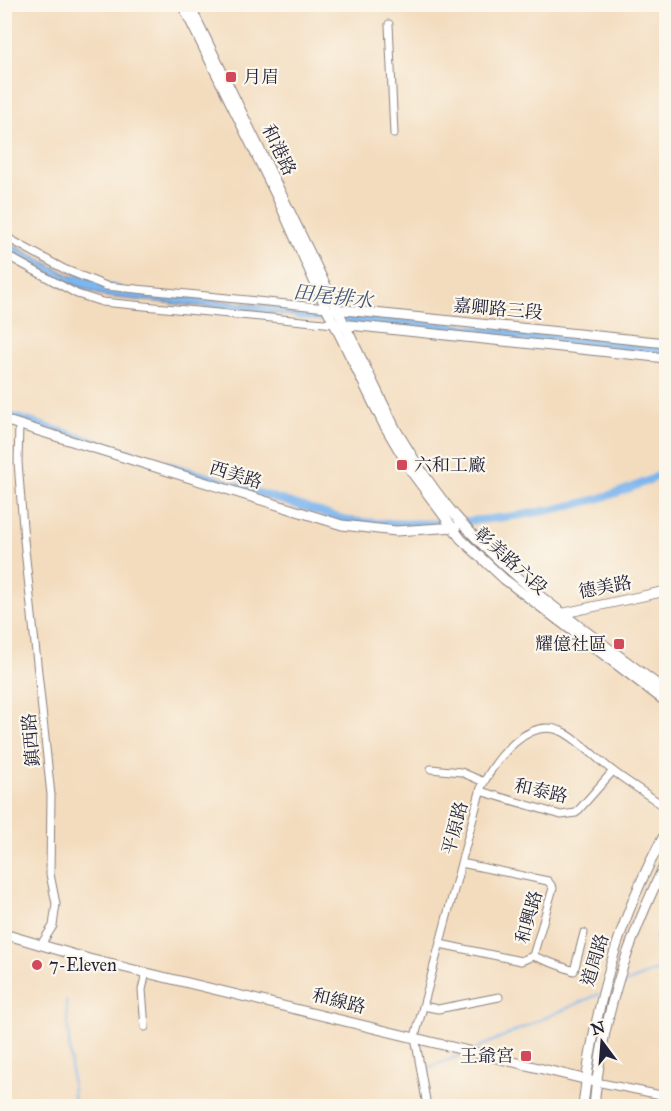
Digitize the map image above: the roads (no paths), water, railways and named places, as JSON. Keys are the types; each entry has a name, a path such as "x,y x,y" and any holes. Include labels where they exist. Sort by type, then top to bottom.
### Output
{"main road":[{"name":"和港路","path":"182,4 336,316 395,428 450,517 459,525"},
{"name":"和港路","path":"189,4 336,316"},
{"name":"嘉卿路三段","path":"336,316 666,343"},
{"name":"嘉卿路三段","path":"336,316 666,358"},
{"name":"西美路","path":"4,420 342,525 396,531 459,525"},
{"name":"彰美路六段","path":"459,525 564,612 666,691"},
{"name":"彰美路六段","path":"459,525 460,539 504,579 550,617 666,702"},
{"path":"504,579 512,570"},
{"name":"德美路","path":"550,617 564,612 666,591"},
{"name":"道周路","path":"594,1107 591,1081 605,978 644,873 666,832"},
{"name":"道周路","path":"583,1107 617,983 638,921 666,862"},
{"name":"和線路","path":"4,934 88,958 591,1081"}],"street":[{"path":"389,24 394,134"},
{"path":"4,237 64,268 106,286 336,316"},
{"path":"4,254 77,294 102,302 336,316"},
{"path":"102,302 106,286"},
{"name":"鎮西路","path":"19,424 18,462 24,540 51,795 50,874 56,904 53,926 42,943"},
{"name":"平原路","path":"428,1107 415,1037 480,791 503,753 520,737 541,729 564,732 613,771 666,808"},
{"path":"431,769 460,772 484,782"},
{"name":"和泰路","path":"480,791 561,815 576,813 613,771"},
{"name":"和興路","path":"440,944 521,962 533,956 553,888 548,881 461,863"},
{"path":"533,956 574,971 584,933"},
{"path":"145,1027 142,990 146,972"},
{"path":"423,1006 438,1010 499,997"},
{"name":"和線路","path":"591,1081 666,1096"}],"water":[{"path":"4,240 67,274 99,288 312,310 316,318 108,297 68,282 30,263 5,249"}],"waterway":[{"name":"田尾排水","path":"80,278 101,288 117,291"},
{"name":"田尾排水","path":"298,313 666,351"},
{"path":"4,414 349,521 426,523 511,516 595,499 633,487 666,472"},
{"path":"621,985 659,969 656,935 666,931"},
{"path":"475,1049 599,994"},
{"path":"66,1001 74,1106"},
{"path":"426,1083 428,1068 464,1054"}],"place":[{"name":"月眉","path":"231,77"},
{"name":"六和工廠","path":"402,465"},
{"name":"耀億社區","path":"619,644"},
{"name":"7-Eleven","path":"37,965"},
{"name":"王爺宮","path":"526,1056"}]}
